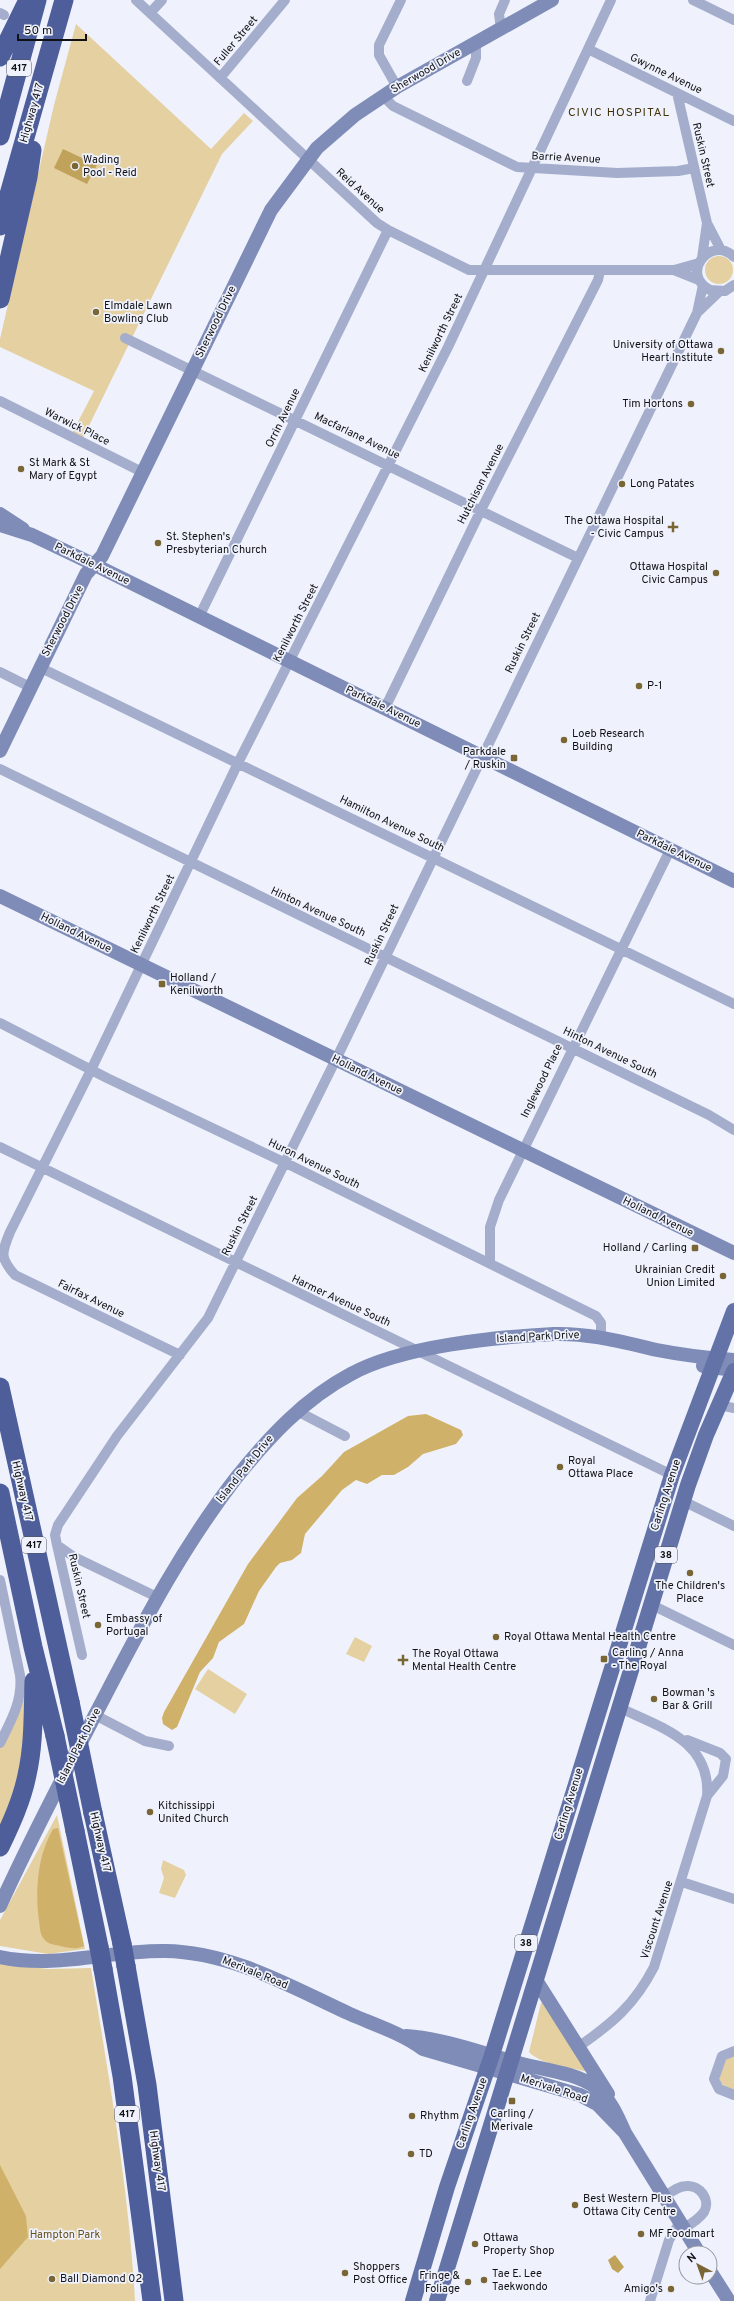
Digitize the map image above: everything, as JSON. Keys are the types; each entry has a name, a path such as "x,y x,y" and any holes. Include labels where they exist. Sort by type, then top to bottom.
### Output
{"highway":[{"path":"0,57 28,0"},
{"name":"417","path":"0,136 37,0"},
{"name":"Highway 417","path":"0,226 64,0"},
{"path":"0,299 28,177 38,92"},
{"name":"Highway 417","path":"0,1388 122,1944 147,2085 174,2301"},
{"name":"417","path":"0,1493 33,1648 55,1736 100,1947 122,2076 152,2301"},
{"path":"0,1847 20,1800 29,1765 34,1720 33,1648"},
{"path":"145,2301 146,2261"}],"main road":[{"name":"Sherwood Drive","path":"0,751 39,667 86,574 102,556 144,473 271,210 317,148 355,115 396,87 552,0"},
{"name":"Parkdale Avenue","path":"0,514 32,535 734,881"},
{"name":"Parkdale Avenue","path":"0,525 32,535"},
{"name":"Holland Avenue","path":"0,896 734,1253"},
{"name":"Carling Avenue","path":"413,2301 447,2187 489,2062 672,1475 734,1311"},
{"name":"Island Park Drive","path":"0,1906 18,1866 95,1715 157,1597 185,1548 221,1498 263,1446 296,1411 322,1391 361,1369 387,1359 506,1338 567,1334 601,1337 659,1350 675,1358 714,1363 734,1371"},
{"name":"Island Park Drive","path":"714,1363 734,1360"},
{"name":"Carling Avenue","path":"437,2301 696,1460 726,1406 734,1371"},
{"path":"639,1581 657,1586"},
{"name":"Island Park Drive","path":"0,1894 18,1866"},
{"name":"Merivale Road","path":"0,1957 47,1962 143,1952 166,1951 208,1955 246,1967 374,2024 406,2036 423,2049 489,2062 509,2068 592,2100 602,2108 625,2133"},
{"path":"536,1980 607,2092 616,2113"},
{"name":"Merivale Road","path":"509,2068 583,2081 601,2093 616,2113 625,2133 694,2245"},
{"path":"718,2284 729,2301"}],"street":[{"name":"Reid Avenue","path":"136,0 377,223 388,230 469,270 674,270 700,260 710,252 729,253"},
{"path":"150,13 162,0"},
{"name":"Fuller Street","path":"220,78 284,0"},
{"path":"396,87 379,55 379,45 401,0"},
{"path":"501,28 499,14 505,0"},
{"name":"Kenilworth Street","path":"1,1255 10,1232 91,1070 191,864 238,763 448,348 611,0"},
{"path":"693,0 734,20"},
{"path":"467,81 476,58 476,42"},
{"name":"Gwynne Avenue","path":"588,49 734,121"},
{"name":"Ruskin Street","path":"677,93 707,223 729,253"},
{"name":"Barrie Avenue","path":"383,96 393,106 517,167 532,170 617,173 678,171 694,168"},
{"name":"Ruskin Street","path":"82,1655 55,1535 58,1525 117,1436 208,1318 286,1163 432,857 697,312 701,283 697,268 707,223"},
{"name":"Orrin Avenue","path":"199,617 388,230"},
{"name":"Reid Avenue","path":"674,270 701,283 710,290 719,292"},
{"name":"Hutchison Avenue","path":"385,708 481,510 598,280 600,271"},
{"path":"719,292 733,287"},
{"name":"Ruskin Street","path":"697,312 719,292"},
{"name":"Macfarlane Avenue","path":"125,338 388,464 578,558"},
{"name":"Warwick Place","path":"0,401 144,473"},
{"name":"Hamilton Avenue South","path":"39,667 734,1004"},
{"path":"0,672 30,687"},
{"name":"Hinton Avenue South","path":"0,769 191,864 709,1115 732,1128"},
{"name":"Inglewood Place","path":"490,1264 490,1227 499,1200 670,850"},
{"name":"Huron Avenue South","path":"0,1023 91,1070 286,1163 599,1317 601,1323 601,1337"},
{"name":"Harmer Avenue South","path":"0,1147 235,1264 421,1352 672,1475"},
{"name":"Fairfax Avenue","path":"1,1255 2,1262 15,1275 180,1355"},
{"path":"296,1411 345,1436"},
{"path":"683,1501 734,1526"},
{"name":"Ruskin Street","path":"57,1545 74,1557 157,1597"},
{"path":"0,1580 21,1683 18,1704 0,1743"},
{"path":"652,1604 734,1645"},
{"name":"Viscount Avenue","path":"620,1708 681,1738 720,1753 726,1759 723,1776 707,1796"},
{"path":"95,1715 136,1738 169,1746"},
{"name":"Viscount Avenue","path":"578,2047 615,2020 641,1990 659,1956 707,1796 707,1779 703,1766 696,1753 681,1738"},
{"path":"682,1882 734,1899"},
{"path":"734,2051 722,2056 714,2079 716,2086 723,2092 734,2095"},
{"path":"650,2301 669,2240 682,2225 704,2212 706,2204 703,2195 697,2188 688,2186 676,2189 664,2197"}],"green space":[{"path":"76,24 211,149 244,113 253,121 222,154 81,442 70,437 94,391 0,347 0,339 54,105"},
{"path":"719,256 729,260 733,270 729,280 719,284 709,280 705,270 709,260"},
{"path":"355,1637 372,1646 364,1662 346,1654"},
{"path":"208,1669 247,1694 235,1714 195,1689"},
{"path":"19,1693 26,1703 26,1751 0,1836 0,1737"},
{"path":"57,1815 85,1949 48,1954 0,1946 0,1920"},
{"path":"163,1860 184,1870 186,1875 175,1898 159,1893 164,1878 161,1869"},
{"name":"Hampton Park","path":"0,1963 48,1969 91,1968 123,2176 135,2301 0,2301"},
{"path":"543,2002 587,2070 584,2071 547,2062 529,2052 541,2003"},
{"path":"734,2054 734,2091 721,2083 720,2072 723,2061"}],"shaded area":[{"name":"Wading Pool - Reid","path":"63,149 97,165 87,184 54,168"},
{"path":"426,1414 461,1430 463,1435 456,1444 423,1454 408,1467 394,1475 382,1475 367,1484 356,1480 342,1490 305,1534 301,1553 292,1560 280,1563 276,1567 259,1591 244,1624 219,1642 213,1658 200,1672 177,1727 172,1730 163,1724 162,1718 164,1712 248,1564 297,1498 322,1476 344,1452 408,1416"},
{"path":"58,1828 84,1946 78,1948 69,1948 49,1943 40,1931 37,1898 38,1874 48,1840 53,1829"},
{"path":"0,2165 26,2216 28,2237 0,2269"},
{"path":"615,2255 624,2267 618,2273 612,2269 608,2260"}],"place":[{"name":"Wading Pool - Reid","path":"75,166"},
{"name":"Elmdale Lawn Bowling Club","path":"96,312"},
{"name":"University of Ottawa Heart Institute","path":"721,351"},
{"name":"Tim Hortons","path":"691,404"},
{"name":"St Mark & St Mary of Egypt","path":"21,469"},
{"name":"Long Patates","path":"622,484"},
{"name":"The Ottawa Hospital - Civic Campus","path":"673,527"},
{"name":"St. Stephen's Presbyterian Church","path":"158,543"},
{"name":"Ottawa Hospital Civic Campus","path":"716,573"},
{"name":"P-1","path":"639,686"},
{"name":"Loeb Research Building","path":"564,740"},
{"name":"Parkdale / Ruskin","path":"514,758"},
{"name":"Holland / Kenilworth","path":"162,984"},
{"name":"Holland / Carling","path":"695,1248"},
{"name":"Ukrainian Credit Union Limited","path":"723,1276"},
{"name":"Royal Ottawa Place","path":"560,1467"},
{"name":"The Children's Place","path":"690,1573"},
{"name":"Embassy of Portugal","path":"98,1625"},
{"name":"Royal Ottawa Mental Health Centre","path":"496,1637"},
{"name":"Carling / Anna - The Royal","path":"604,1659"},
{"name":"The Royal Ottawa Mental Health Centre","path":"403,1660"},
{"name":"Bowman 's Bar & Grill","path":"654,1699"},
{"name":"Kitchissippi United Church","path":"150,1812"},
{"name":"Carling / Merivale","path":"512,2101"},
{"name":"Rhythm","path":"412,2116"},
{"name":"TD","path":"411,2154"},
{"name":"Best Western Plus Ottawa City Centre","path":"575,2205"},
{"name":"MF Foodmart","path":"641,2234"},
{"name":"Ottawa Property Shop","path":"475,2244"},
{"name":"Shoppers Post Office","path":"345,2273"},
{"name":"Ball Diamond 02","path":"52,2279"},
{"name":"Tae E. Lee Taekwondo","path":"484,2280"},
{"name":"Fringe & Foliage","path":"468,2282"},
{"name":"Amigo's","path":"671,2289"}],"district":[{"name":"CIVIC HOSPITAL","path":"619,113"}]}
